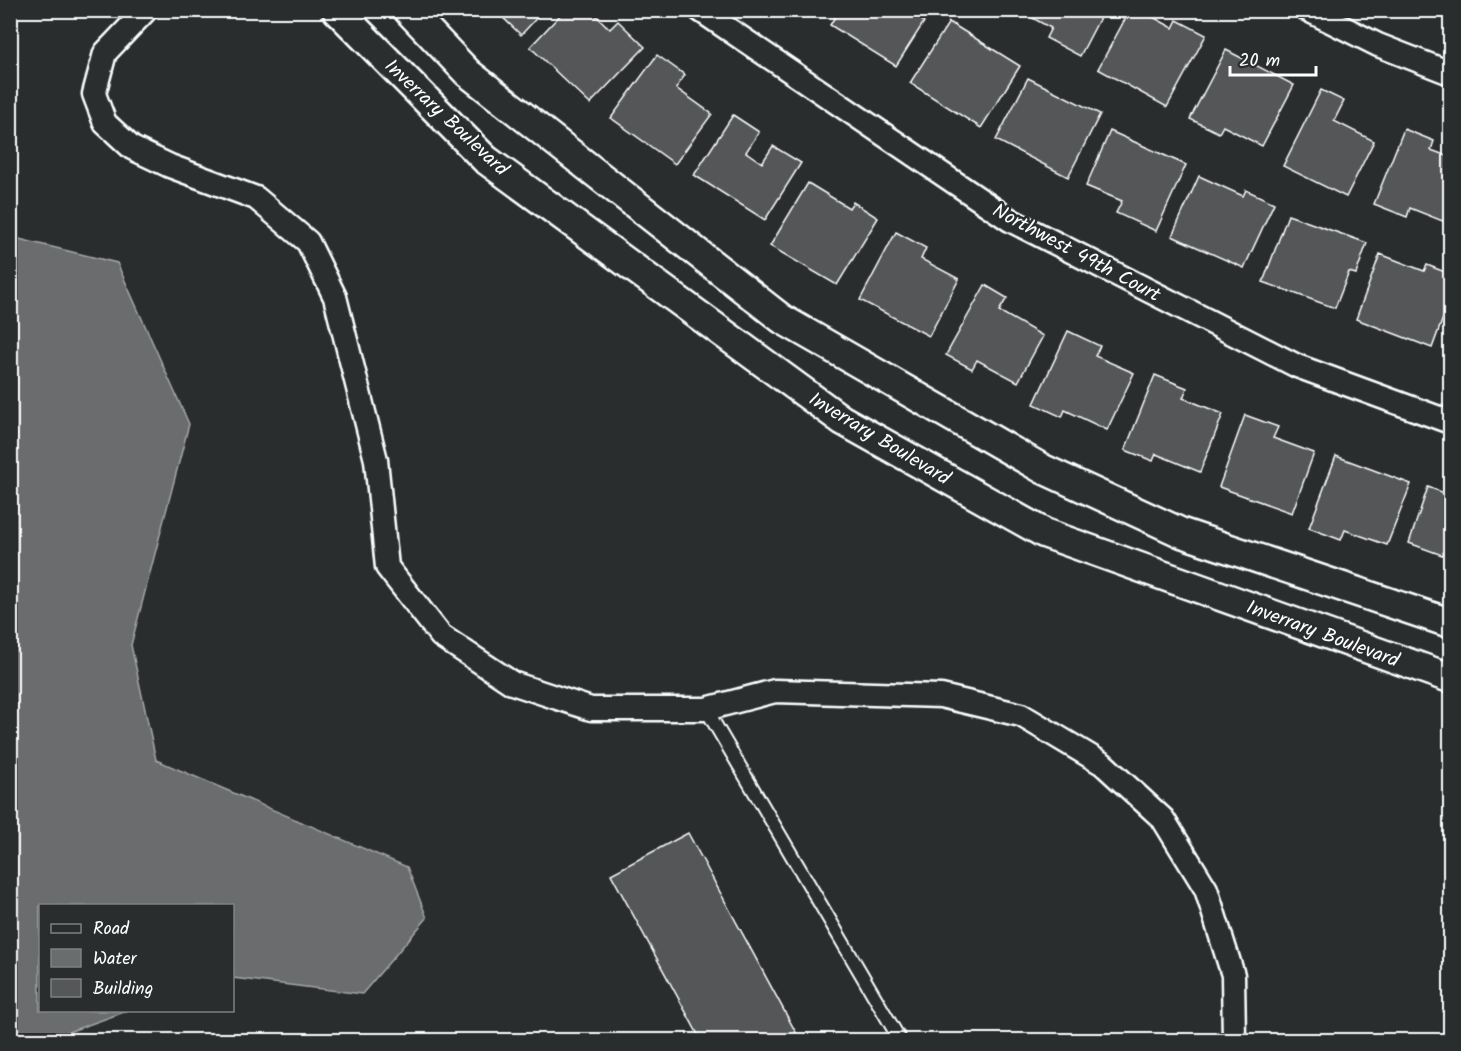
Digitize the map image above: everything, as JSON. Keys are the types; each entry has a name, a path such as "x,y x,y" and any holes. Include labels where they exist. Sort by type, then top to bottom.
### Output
{"street":[{"path":"147,10 105,53 94,94 105,123 132,148 170,166 256,198 308,242 335,297 376,460 387,567 441,636 512,683 591,709 706,709 775,691 941,696 1021,715 1103,764 1162,819 1206,890 1233,975 1234,1041"},
{"name":"Inverrary Boulevard","path":"337,10 485,159 842,420 1044,534 1450,678"},
{"path":"408,10 468,74 782,319 1043,469 1182,533 1450,623"},
{"name":"Northwest 49th Court","path":"700,10 1010,220 1297,366 1450,422"},
{"path":"1308,10 1378,45 1450,73"}],"lane":[{"path":"706,709 900,1041"}],"water":[{"path":"11,237 117,263 189,424 131,645 156,760 407,867 427,918 362,994 234,978 234,904 39,904 39,1012 124,1012 46,1040 11,1040"}],"building":[{"path":"495,10 544,10 521,35"},
{"path":"565,10 590,10 610,29 618,21 645,47 590,104 530,47"},
{"path":"839,10 907,10 924,22 896,66 830,25"},
{"path":"1018,10 1104,10 1080,56 1046,38 1051,28"},
{"path":"1130,10 1140,10 1173,28 1177,20 1206,35 1167,107 1098,69"},
{"path":"949,22 1020,66 981,128 910,83"},
{"path":"1226,50 1294,85 1262,146 1223,126 1219,133 1190,119"},
{"path":"657,55 685,75 676,88 712,114 675,164 611,118"},
{"path":"1028,78 1100,114 1068,177 996,140"},
{"path":"1321,90 1344,101 1334,121 1374,141 1346,197 1283,166"},
{"path":"733,115 759,132 746,152 762,163 773,146 801,163 765,220 694,175"},
{"path":"1404,129 1434,141 1431,150 1450,157 1450,224 1410,208 1407,217 1374,204"},
{"path":"1110,131 1186,165 1156,231 1116,213 1122,201 1086,186"},
{"path":"1199,176 1243,196 1246,190 1274,203 1244,268 1172,236"},
{"path":"808,183 849,208 853,202 878,218 837,285 770,246"},
{"path":"1288,215 1367,243 1356,274 1349,272 1335,308 1263,282"},
{"path":"896,232 926,248 921,259 959,279 929,336 860,300"},
{"path":"1380,254 1424,271 1427,265 1450,274 1450,299 1432,348 1356,319"},
{"path":"985,285 1007,298 999,311 1043,336 1018,382 977,360 972,369 946,355"},
{"path":"1068,331 1100,346 1095,356 1134,373 1107,430 1065,410 1062,417 1034,404"},
{"path":"1155,375 1187,388 1183,398 1223,414 1200,472 1156,454 1153,461 1125,450"},
{"path":"1245,415 1278,427 1273,438 1314,453 1292,513 1219,487"},
{"path":"1336,456 1411,484 1387,545 1345,530 1341,540 1309,528"},
{"path":"1428,487 1450,495 1450,558 1409,543"},
{"path":"688,833 800,1040 701,1040 611,874"}]}
